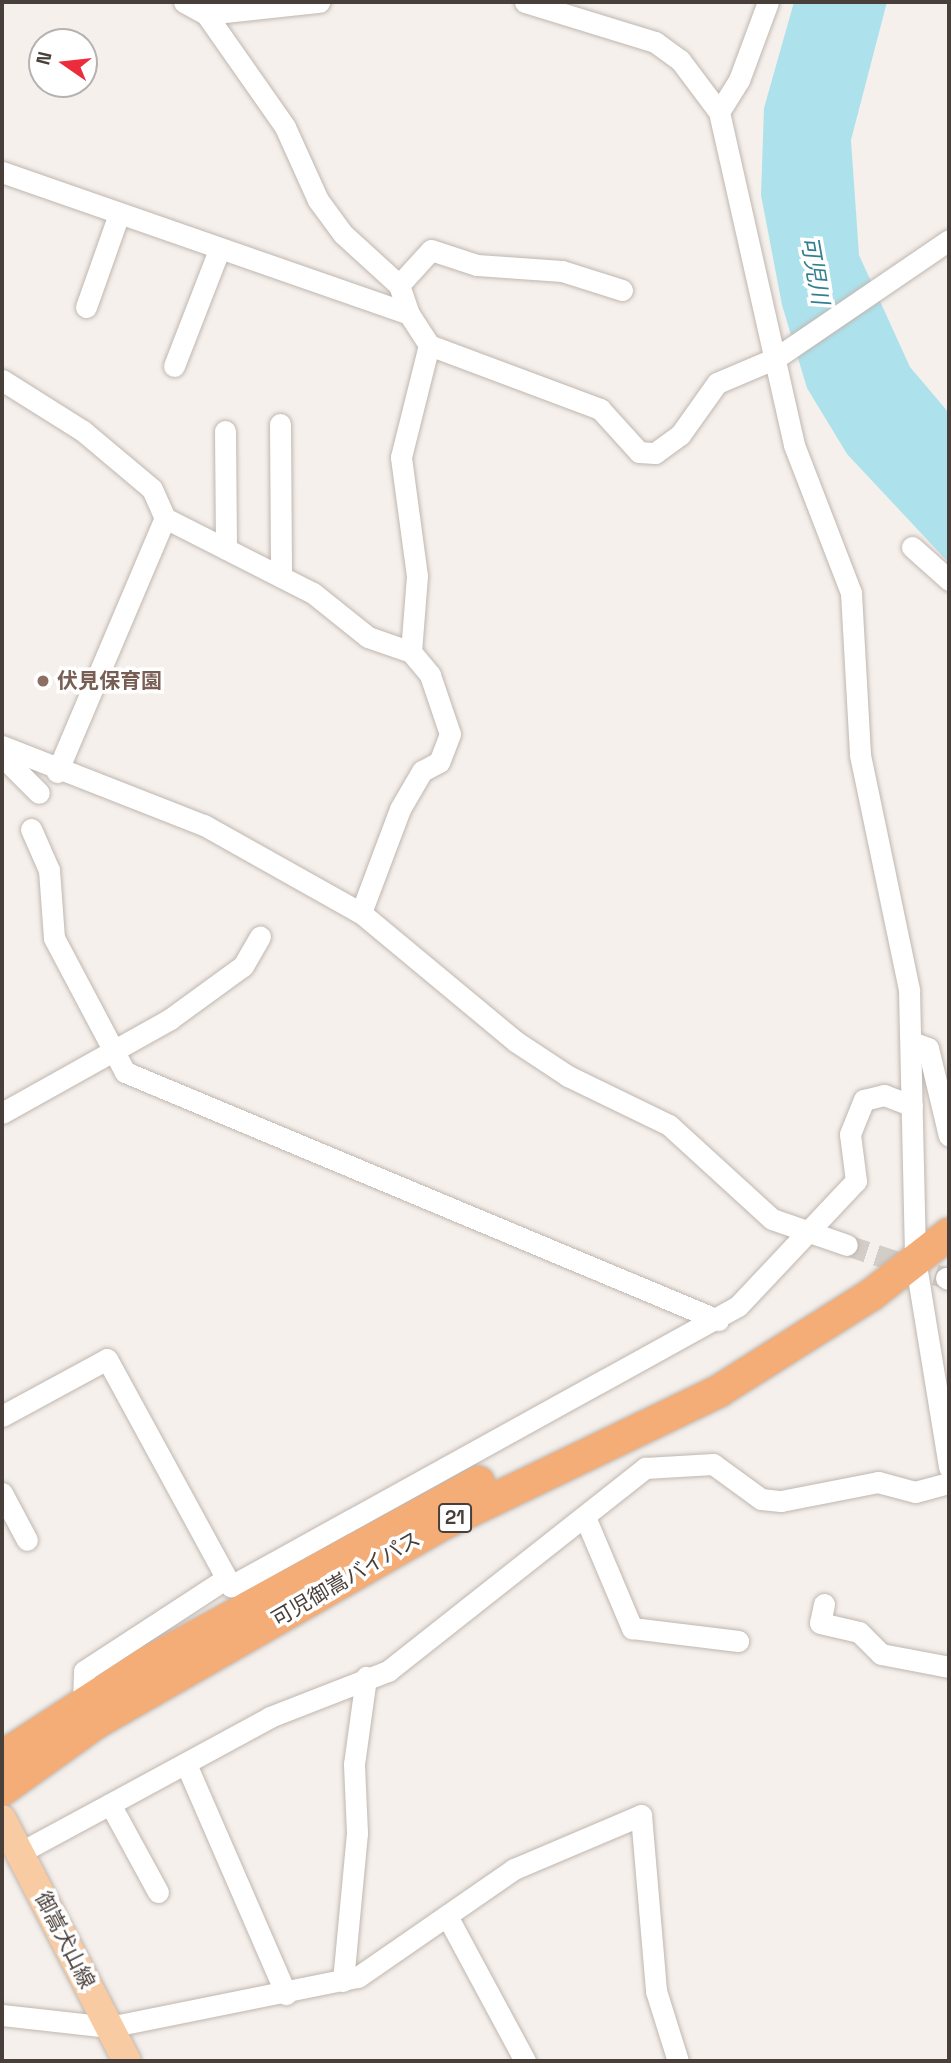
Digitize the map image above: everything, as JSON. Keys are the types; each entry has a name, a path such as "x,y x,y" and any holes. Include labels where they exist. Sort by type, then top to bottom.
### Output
{"highway":[{"name":"可児御嵩バイパス","path":"2,1790 97,1722 445,1522 719,1391 871,1295 949,1234"},
{"name":"可児御嵩バイパス","path":"2,1757 83,1702 435,1503 736,1360 915,1259"}],"main road":[{"name":"御嵩犬山線","path":"2,1819 127,2061"}],"street":[{"path":"184,2 206,15 285,127 318,200 343,234 399,285 409,314 429,345 600,409 639,452 655,453 680,435 717,383 776,358 906,274 949,240"},
{"path":"206,15 319,2"},
{"path":"526,2 655,42 680,60 719,112 794,445 851,593 860,755 902,936 912,1042 915,1259 944,1402 949,1467"},
{"path":"719,112 739,80 768,2"},
{"path":"2,173 409,314"},
{"path":"86,307 119,214"},
{"path":"174,366 219,250"},
{"path":"399,285 431,250 477,265 562,271 622,289"},
{"path":"411,652 417,576 401,457 429,345"},
{"path":"2,380 83,431 152,489 165,518 281,577 368,638 411,652 430,675 450,734 439,762 422,771 400,809 361,914"},
{"path":"279,424 281,577"},
{"path":"225,432 226,549"},
{"path":"57,772 165,518"},
{"path":"912,547 949,580"},
{"path":"2,746 57,772 204,825 361,914 515,1041 568,1076 669,1125 772,1219 847,1245"},
{"path":"2,757 39,793"},
{"path":"31,829 49,870 54,938 125,1072 718,1320"},
{"path":"2,1113 116,1054 243,966 261,936"},
{"path":"912,1042 928,1048 949,1136"},
{"path":"4,1409 107,1359 231,1586 718,1320 810,1233 856,1181 850,1134 864,1100 884,1095 912,1105"},
{"path":"21,1853 270,1717 388,1671 645,1468 675,1463 713,1464 761,1499 781,1501 878,1482 915,1492 949,1483"},
{"path":"2,1493 27,1540"},
{"path":"585,1517 632,1628 738,1641"},
{"path":"83,1702 84,1671 225,1579"},
{"path":"824,1604 820,1623 859,1632 881,1654 949,1667"},
{"path":"343,1981 357,1832 354,1764 366,1678"},
{"path":"186,1764 286,1994"},
{"path":"110,1804 158,1892"},
{"path":"2,2015 109,2027 343,1981 553,1848 641,1815 656,1991 678,2061"},
{"path":"447,1916 525,2061"}],"water":[{"name":"可児川","path":"794,2 887,2 851,140 859,255 910,367 949,413 949,563 847,454 807,388 782,305 761,195 764,108"}],"tunnel":[{"path":"847,1245 946,1278"}],"place":[{"name":"伏見保育園","path":"43,681"}]}
